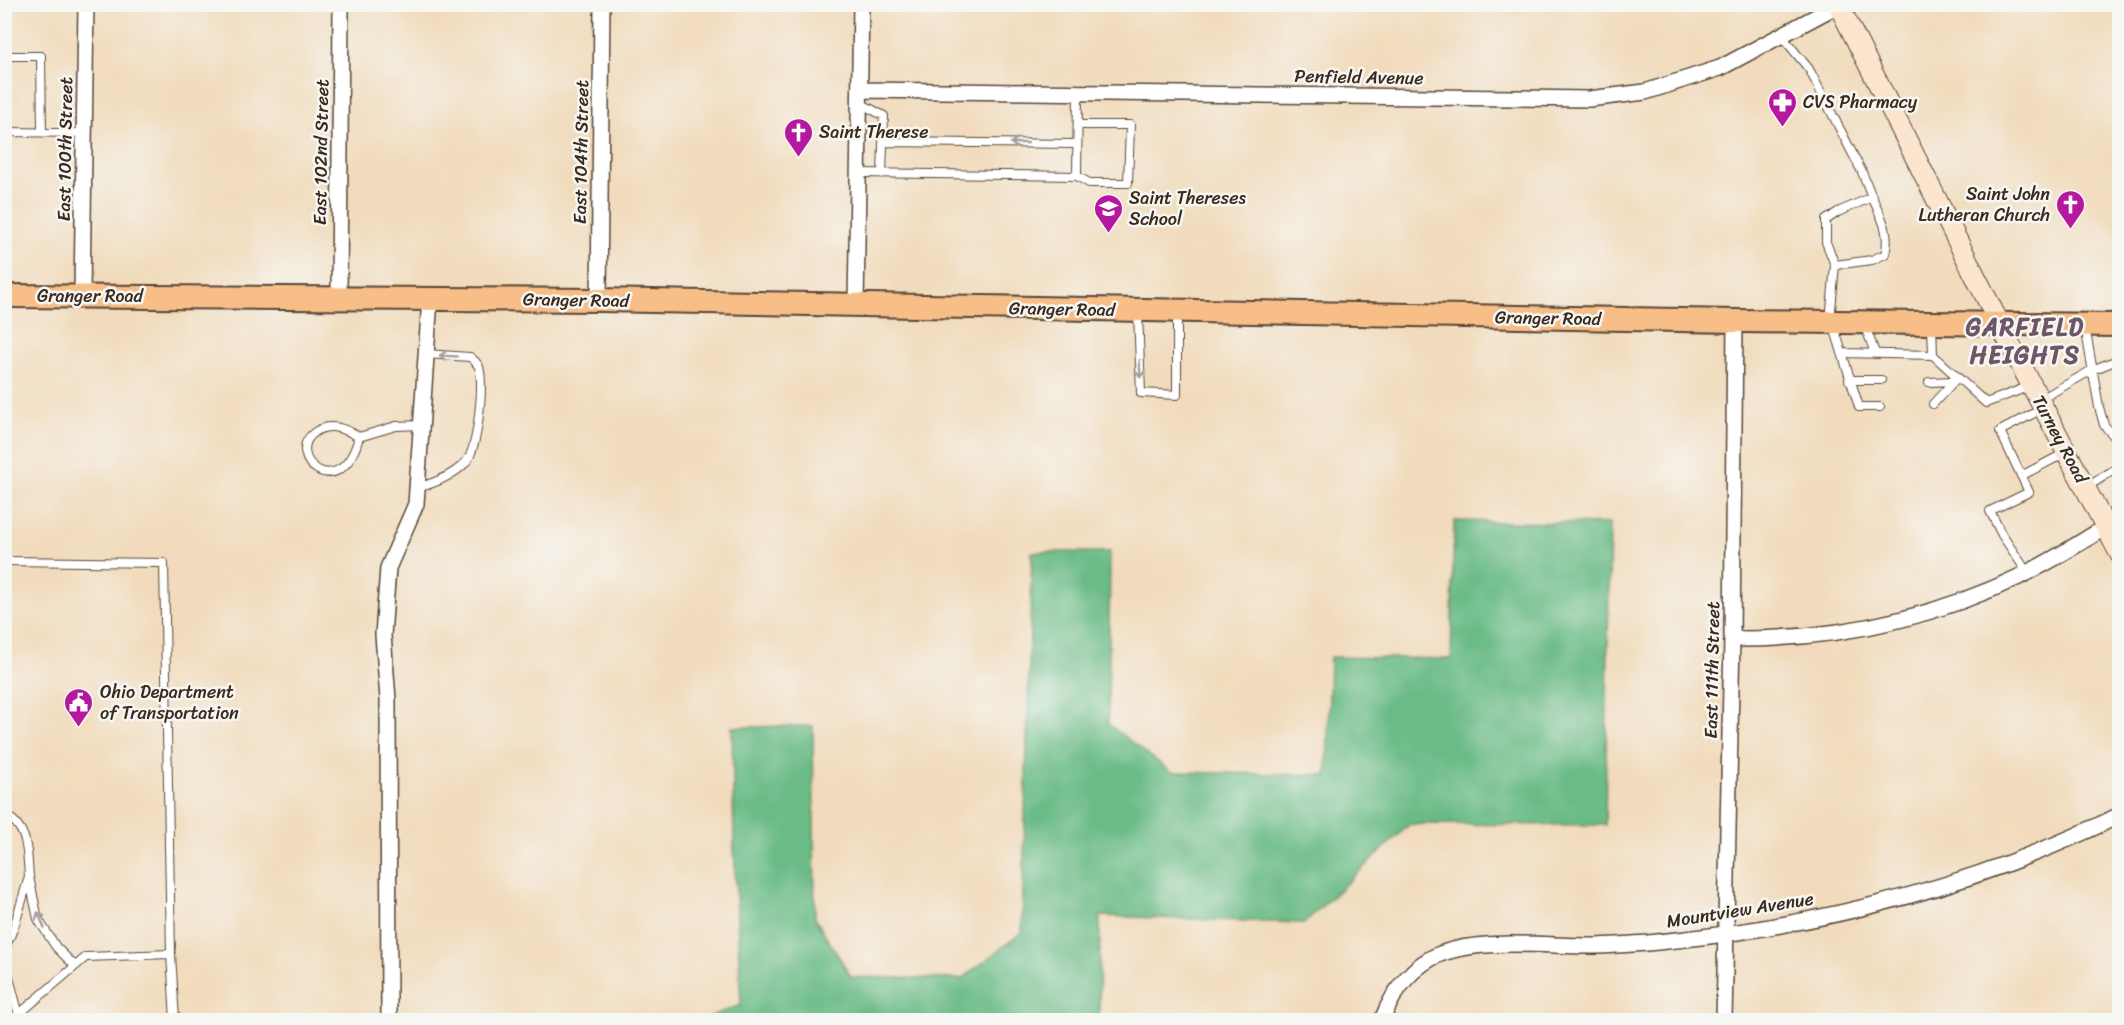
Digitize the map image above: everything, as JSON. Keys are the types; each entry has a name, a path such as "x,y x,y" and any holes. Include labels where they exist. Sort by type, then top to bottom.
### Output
{"main road":[{"name":"Turney Road","path":"1838,5 1999,323 2120,554"},
{"name":"Granger Road","path":"4,296 599,300 1734,321 2120,325"}],"street":[{"name":"East 100th Street","path":"82,295 86,4"},
{"name":"East 102nd Street","path":"339,299 341,4"},
{"name":"East 104th Street","path":"599,300 602,4"},
{"path":"856,304 861,4"},
{"name":"Penfield Avenue","path":"860,96 1078,93 1589,99 1645,92 1720,68 1838,5"},
{"path":"389,1020 388,699 383,635 388,568 416,504 430,298"},
{"name":"East 111th Street","path":"1724,1020 1732,639 1734,321"},
{"path":"1732,639 1789,638 1856,630 1933,611 1997,587 2106,527"},
{"name":"Mountview Avenue","path":"1382,1020 1407,975 1440,955 1474,946 1593,946 1726,934 1802,922 1906,897 1992,870 2072,838 2120,815"}],"lane":[{"path":"1781,36 1809,69 1862,172 1884,224 1889,242 1885,254 1872,260 1835,265"},
{"path":"4,56 41,56 42,132"},
{"path":"1077,176 1078,93"},
{"path":"860,96 884,116 882,174"},
{"path":"858,173 1077,176 1089,183 1128,183 1130,125 1078,125"},
{"path":"4,132 84,133"},
{"path":"883,142 1077,144"},
{"path":"1872,198 1838,212 1826,220 1826,242 1835,265 1831,322 1849,380 1859,407 1880,407"},
{"path":"1138,311 1141,393 1177,395 1178,311"},
{"path":"1864,322 1875,353"},
{"path":"1932,322 1933,355"},
{"path":"2085,324 2104,425 2120,443"},
{"path":"1842,353 1933,355 1986,403 2038,398"},
{"path":"417,488 449,476 466,462 477,439 481,380 478,365 470,357 426,354"},
{"path":"2027,572 2002,535 1990,512 2029,492 2000,430 2038,398 2092,370 2120,359"},
{"path":"1929,382 1957,379"},
{"path":"1933,404 1957,379"},
{"path":"1849,380 1881,380"},
{"path":"359,437 350,458 338,472 326,474 309,464 305,445 311,435 326,427 336,427 359,437 396,426 421,425"},
{"path":"2021,476 2066,452"},
{"path":"2086,488 2120,466"},
{"path":"4,561 164,563 171,954 175,1020"},
{"path":"4,814 16,820 27,843 29,877 38,920 56,947 75,966"},
{"path":"19,1015 7,970 4,948 14,927 29,877"},
{"path":"12,1020 86,957 171,954"}],"green space":[{"path":"1454,521 1610,524 1605,825 1410,824 1304,923 1100,916 1099,1020 701,1020 741,1005 734,847 732,727 813,726 815,918 851,977 962,979 1022,932 1032,552 1110,552 1108,724 1171,772 1327,775 1330,657 1451,659"}],"place":[{"name":"CVS Pharmacy","path":"1782,128"},
{"name":"Saint Therese","path":"798,158"},
{"name":"Saint John Lutheran Church","path":"2071,230"},
{"name":"Saint Thereses School","path":"1108,234"},
{"name":"Ohio Department of Transportation","path":"79,728"}],"district":[{"name":"GARFIELD HEIGHTS","path":"2025,341"}]}
